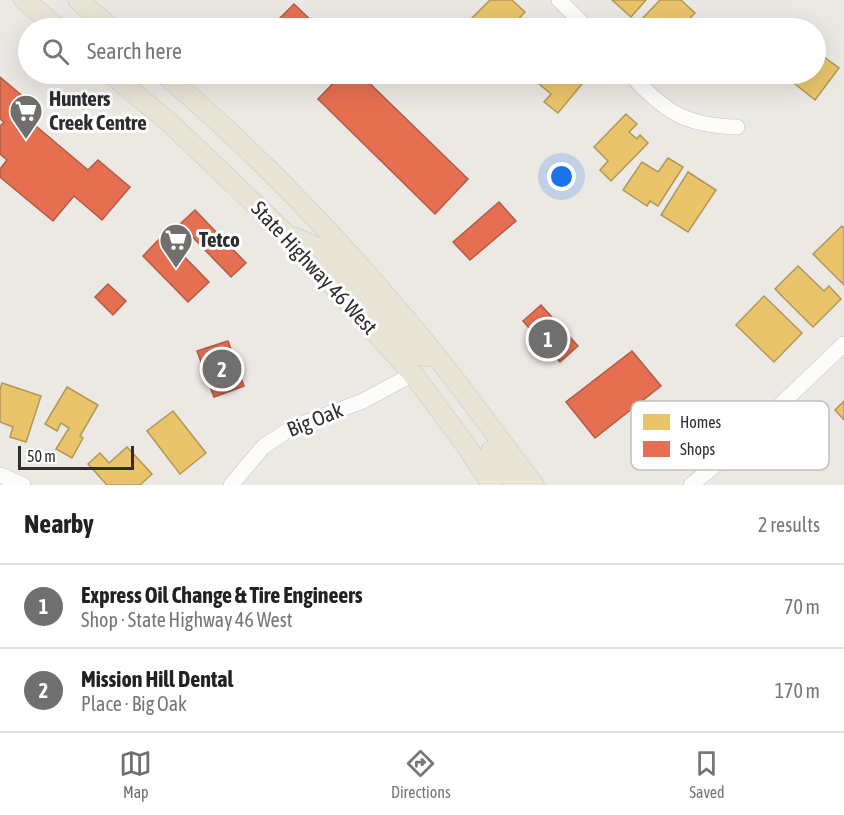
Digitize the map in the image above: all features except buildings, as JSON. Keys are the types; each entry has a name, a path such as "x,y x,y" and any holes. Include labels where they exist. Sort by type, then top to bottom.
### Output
{"main road":[{"path":"24,0 46,18"},
{"path":"78,0 99,18"},
{"name":"State Highway 46 West","path":"123,84 170,123 286,234 413,374 492,485"},
{"name":"State Highway 46 West","path":"175,84 253,154 309,210 398,310 534,485"},
{"path":"286,234 325,253 410,351 423,356 436,357"},
{"path":"413,374 425,368 433,372 516,485"}],"street":[{"path":"560,0 577,18"},
{"path":"640,84 657,101 691,122 711,127 737,127"},
{"path":"784,401 844,344"},
{"name":"Big Oak","path":"231,485 263,447 291,428 363,401 413,374"},
{"path":"691,485 709,470"},
{"path":"0,475 23,485"}],"place":[{"name":"Hunters Creek Centre","path":"26,140"},
{"name":"Tetco","path":"176,269"},
{"name":"Express Oil Change & Tire Engineers","path":"548,339"},
{"name":"Mission Hill Dental","path":"222,369"}]}
